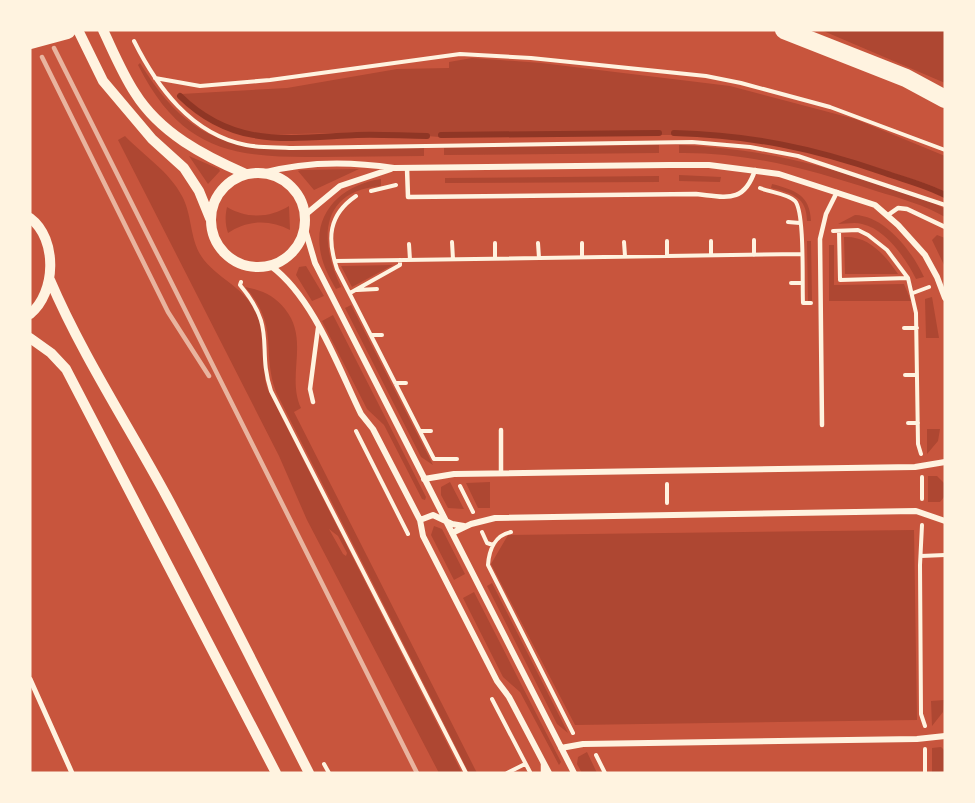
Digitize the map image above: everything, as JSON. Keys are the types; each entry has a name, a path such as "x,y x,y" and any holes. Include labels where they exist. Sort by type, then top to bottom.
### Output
{"highway":[{"path":"30,40 67,30"},
{"path":"784,30 906,78 945,99"}],"street":[{"path":"78,30 103,81 152,139 187,173 210,218 215,240 228,258 249,267 271,266 281,262 297,249 305,229"},
{"path":"103,30 135,93 152,115 194,149 246,174"},
{"path":"210,218 213,206 225,186 246,174 262,173 297,164 359,163 394,168 669,165 755,170 837,192 875,205 888,215 925,255 945,298"},
{"path":"305,215 340,186 394,168"},
{"path":"262,173 272,175 291,186 303,204 305,229 315,263 574,773"},
{"path":"30,218 35,222 49,249 50,280 69,322 192,542 309,773"},
{"path":"271,266 295,288 318,328 361,414 373,429 420,520 423,536 492,672 509,697 549,773"},
{"path":"30,314 37,308 50,280"},
{"path":"30,338 51,353 66,369 276,773"},
{"path":"424,479 447,474 915,467 945,462"},
{"path":"452,534 465,526 495,518 916,511 945,521"},
{"path":"420,520 433,515 465,526"},
{"path":"30,679 72,773"},
{"path":"561,748 583,744 917,739 945,736"}],"lane":[{"path":"407,168 408,197 696,194 734,196 745,191 755,170"},
{"path":"822,425 821,228 837,192"},
{"path":"888,215 898,208 907,209 945,227"},
{"path":"313,402 310,389 318,328"},
{"path":"501,430 501,473"},
{"path":"543,761 543,773"}],"path":[{"path":"134,41 154,78 172,101 196,122 219,135 246,145 292,148 720,144 775,151 844,169 945,204"},
{"path":"154,78 200,86 270,80 397,60 434,60 460,54 531,58 706,76 741,83 869,120 945,150"},
{"path":"397,185 354,197 340,210 330,236 335,261 349,294 434,459 452,459"},
{"path":"761,188 795,201 802,232 803,303 821,302"},
{"path":"788,222 800,223"},
{"path":"831,231 858,231 868,234 887,250 908,278 913,293 916,328 918,423 921,448"},
{"path":"838,231 840,280 908,278"},
{"path":"802,232 811,232"},
{"path":"754,240 754,255"},
{"path":"667,241 667,256"},
{"path":"711,241 711,255"},
{"path":"452,242 453,259"},
{"path":"624,242 625,256"},
{"path":"495,243 495,258"},
{"path":"538,243 539,258"},
{"path":"582,243 582,257"},
{"path":"409,244 410,260"},
{"path":"335,261 802,254"},
{"path":"349,294 400,265 400,260"},
{"path":"241,282 264,326 271,391 466,773"},
{"path":"791,283 802,283"},
{"path":"913,293 930,287"},
{"path":"355,290 377,289"},
{"path":"904,328 916,328"},
{"path":"371,335 382,335"},
{"path":"905,375 917,375"},
{"path":"396,383 406,383"},
{"path":"352,422 410,537"},
{"path":"908,423 918,423"},
{"path":"420,431 431,431"},
{"path":"922,475 922,503"},
{"path":"667,478 667,507"},
{"path":"458,482 471,509"},
{"path":"922,530 921,714 925,720"},
{"path":"519,532 507,532 492,545 488,565 574,729 575,736"},
{"path":"483,533 487,543 492,545"},
{"path":"921,556 945,555"},
{"path":"925,747 926,773"},
{"path":"594,751 605,773"},
{"path":"520,754 530,773"},
{"path":"507,773 525,764"}],"shaded area":[{"path":"821,30 945,30 945,83"},
{"path":"472,58 541,63 730,86 855,119 945,156 945,192 930,185 832,154 754,138 727,135 673,132 672,135 659,135 659,132 441,134 440,137 371,132 259,135 237,130 210,118 181,94 287,88 397,69 449,68 449,62"},
{"path":"140,63 176,110 195,126 237,144 288,150 424,148 424,156 288,157 234,151 191,132 172,115 155,93 138,65"},
{"path":"125,136 177,187 188,212 199,253 211,267 240,291 257,315 262,333 267,388 462,773 439,773 307,520 279,456 118,140","holes":["329,529 338,536 347,553 346,556"]},
{"path":"659,145 659,153 444,155 444,148"},
{"path":"679,145 730,149 827,168 929,201 945,209 945,217 903,199 804,169 755,159 705,153 679,153"},
{"path":"189,156 219,169 220,171 208,184"},
{"path":"359,169 314,190 298,171 301,170"},
{"path":"679,175 721,177 720,182 679,181"},
{"path":"659,176 659,182 445,183 445,178"},
{"path":"381,179 381,186 361,190 346,197 335,208 328,236 329,253 341,287 336,289 321,255 319,235 322,222 327,211 344,193"},
{"path":"772,184 800,195 808,205 811,221 807,221 804,206 797,197 771,188"},
{"path":"289,206 290,230 275,224 259,222 243,225 228,233 227,207 242,214 258,216 274,213"},
{"path":"855,215 877,221 887,228 905,246 924,277 916,279 901,254 887,238 871,227 859,223 838,224"},
{"path":"937,235 945,238 945,267 932,240"},
{"path":"844,237 853,237 868,243 881,253 898,274 845,274"},
{"path":"807,241 811,241 812,301 808,301"},
{"path":"829,245 834,245 834,285 904,284 911,301 829,301"},
{"path":"393,265 352,287 341,266"},
{"path":"306,266 324,296 312,301 296,275 299,267"},
{"path":"245,287 272,297 281,304 292,321 297,346 297,396 301,408 294,412 477,773 469,773 276,392 266,327 256,301"},
{"path":"932,297 939,338 926,338 925,299"},
{"path":"351,305 433,465 421,457 345,308"},
{"path":"333,315 426,497 425,500 422,499 384,425 367,409 322,321"},
{"path":"927,429 940,429 938,441 927,454"},
{"path":"928,476 937,476 944,483 944,497 940,502 928,502"},
{"path":"450,482 464,509 448,508 441,495 441,487"},
{"path":"490,482 490,508 478,508 466,483"},
{"path":"434,526 442,529 465,574 454,580 431,535"},
{"path":"914,530 917,720 575,725 491,564 508,535"},
{"path":"492,583 568,733 557,724 487,586"},
{"path":"474,592 561,762 559,765 520,692 503,677 463,598"},
{"path":"944,700 943,712 932,726 931,701"},
{"path":"941,747 945,751 945,771 932,773 932,748"},
{"path":"587,752 597,773 582,773 577,764 578,757"}],"waterway":[{"path":"180,96 200,113 221,125 263,136 285,138 366,135 427,136"},
{"path":"441,135 659,133"},
{"path":"674,133 702,134 781,144 858,164 923,185 945,195"}],"railway":[{"path":"54,48 417,773"},
{"path":"42,57 168,312 209,376"}]}
